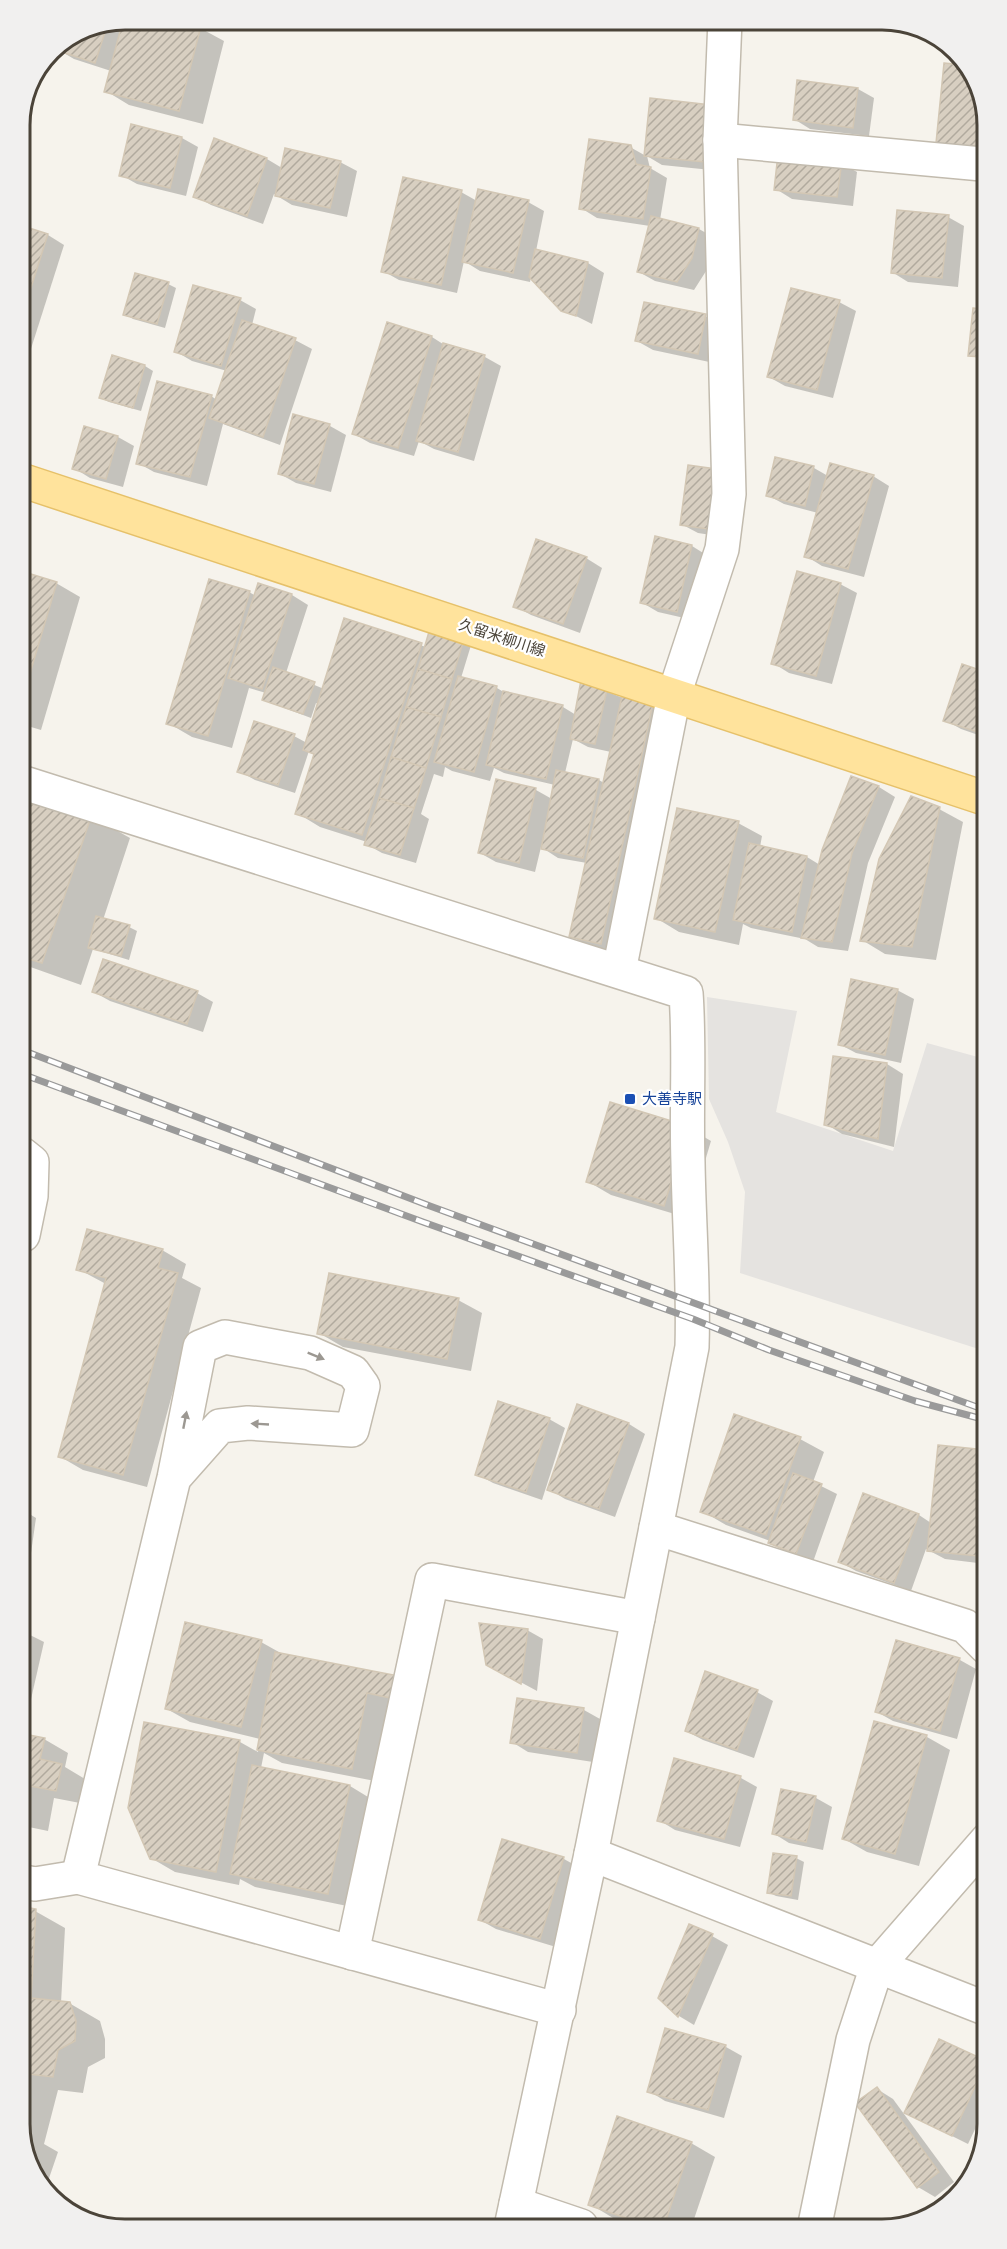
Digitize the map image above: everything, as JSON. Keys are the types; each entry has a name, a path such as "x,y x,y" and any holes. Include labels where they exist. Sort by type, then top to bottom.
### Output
{"main road":[{"name":"久留米柳川線","path":"30,483 977,796"}],"street":[{"path":"619,971 675,695 722,549 729,494 720,140 725,30"},
{"path":"720,140 977,164"},
{"path":"30,785 686,993 688,1012 687,1162 693,1303 692,1347 559,2010 513,2215 538,2219"},
{"path":"30,1160 32,1162 30,1201"},
{"path":"78,1877 174,1478 200,1347 225,1337 310,1353 353,1372 363,1386 352,1430 248,1424 220,1426 174,1478"},
{"path":"656,1528 965,1626 977,1638"},
{"path":"352,1953 432,1580 638,1618"},
{"path":"816,2219 853,2040 877,1966 977,1851"},
{"path":"591,1854 977,2005"},
{"path":"30,1883 78,1877 559,2010"}],"shaded area":[{"path":"707,997 797,1011 776,1112 893,1151 927,1043 977,1057 977,1348 740,1273 745,1192 728,1142 709,1099"}],"building":[{"path":"200,30 179,111 104,92 120,31"},
{"path":"105,32 95,63 64,53 88,37"},
{"path":"944,63 955,64 972,94 976,112 977,147 936,143"},
{"path":"797,80 858,88 853,128 793,120"},
{"path":"650,98 711,105 705,162 644,156"},
{"path":"131,124 182,137 170,188 119,176"},
{"path":"214,138 267,158 247,216 193,197"},
{"path":"589,139 631,145 636,164 651,167 643,219 579,209"},
{"path":"285,148 341,161 330,208 275,196"},
{"path":"778,154 842,161 837,197 774,190"},
{"path":"403,177 462,190 441,285 381,272"},
{"path":"478,189 529,200 513,273 462,262"},
{"path":"897,210 949,215 942,278 891,273"},
{"path":"651,216 699,228 692,258 677,282 637,272"},
{"path":"30,228 48,234 30,291"},
{"path":"535,249 588,262 576,316 561,311 529,277"},
{"path":"135,273 169,282 157,324 123,315"},
{"path":"193,285 241,298 221,366 174,352"},
{"path":"791,288 840,300 817,390 767,377"},
{"path":"644,302 706,314 698,354 635,341"},
{"path":"973,308 977,308 977,357 968,356"},
{"path":"242,320 296,338 263,437 209,418"},
{"path":"387,322 432,336 398,448 352,434"},
{"path":"443,343 485,355 458,452 416,441"},
{"path":"112,355 145,365 133,408 99,398"},
{"path":"157,381 212,395 190,477 136,464"},
{"path":"293,414 330,424 314,484 278,474"},
{"path":"84,426 118,436 106,479 72,469"},
{"path":"775,457 814,466 805,506 766,496"},
{"path":"830,463 874,475 848,569 804,557"},
{"path":"688,465 716,469 708,529 680,525"},
{"path":"655,536 692,545 677,612 640,603"},
{"path":"536,539 587,557 563,624 513,607"},
{"path":"797,571 841,583 816,676 771,664"},
{"path":"30,574 57,582 30,674"},
{"path":"209,579 250,591 208,736 166,724"},
{"path":"258,583 292,594 262,689 228,678"},
{"path":"344,618 422,643 362,835 295,814 314,754 303,750"},
{"path":"431,625 465,636 452,679 418,669"},
{"path":"962,664 977,669 977,732 943,721"},
{"path":"273,667 315,682 303,714 262,700"},
{"path":"418,669 452,679 441,717 406,707"},
{"path":"458,676 497,686 474,772 434,762"},
{"path":"581,680 608,685 595,744 570,739"},
{"path":"503,691 563,705 546,779 486,765"},
{"path":"622,696 653,703 601,944 569,937"},
{"path":"406,707 441,717 426,768 391,757"},
{"path":"254,721 295,734 278,785 237,772"},
{"path":"391,757 426,768 414,808 379,798"},
{"path":"556,770 599,779 583,858 541,849"},
{"path":"851,776 879,786 852,853 832,942 801,938 822,850"},
{"path":"496,779 536,788 519,863 478,853"},
{"path":"33,795 92,814 42,963 30,959 30,804"},
{"path":"911,796 940,807 912,947 860,941 879,859"},
{"path":"379,798 414,808 400,855 364,845"},
{"path":"677,808 739,821 715,932 654,919"},
{"path":"749,843 807,856 792,932 733,920"},
{"path":"96,916 130,925 121,956 88,948"},
{"path":"103,959 198,991 187,1024 92,992"},
{"path":"851,979 898,989 885,1055 838,1045"},
{"path":"833,1056 887,1063 878,1139 824,1125"},
{"path":"610,1102 688,1126 664,1206 586,1182"},
{"path":"87,1229 163,1249 158,1268 178,1273 123,1475 58,1457 106,1278 76,1270"},
{"path":"329,1273 459,1298 447,1359 317,1334"},
{"path":"498,1401 550,1418 526,1492 475,1475"},
{"path":"577,1404 629,1423 599,1509 547,1490"},
{"path":"734,1414 801,1437 766,1535 700,1512"},
{"path":"938,1445 977,1449 977,1556 927,1551"},
{"path":"793,1473 822,1484 796,1554 768,1543"},
{"path":"863,1493 919,1514 894,1583 838,1562"},
{"path":"185,1622 262,1640 241,1727 165,1709"},
{"path":"479,1623 528,1629 521,1684 486,1665"},
{"path":"896,1640 960,1658 940,1731 875,1712"},
{"path":"275,1652 399,1676 395,1699 367,1693 352,1769 257,1750"},
{"path":"705,1671 758,1690 737,1750 685,1731"},
{"path":"517,1698 584,1708 577,1753 510,1743"},
{"path":"874,1721 927,1735 895,1854 842,1839"},
{"path":"144,1722 240,1740 216,1872 150,1859 128,1808"},
{"path":"30,1735 45,1738 40,1759 62,1764 56,1791 30,1786"},
{"path":"674,1758 741,1776 724,1839 657,1821"},
{"path":"252,1765 350,1785 328,1894 230,1874"},
{"path":"781,1789 816,1796 806,1842 772,1834"},
{"path":"502,1839 564,1857 540,1939 478,1920"},
{"path":"773,1853 797,1856 791,1896 767,1893"},
{"path":"30,1908 36,1909 31,1998 70,2002 76,2021 75,2041 58,2050 53,2077 30,2074"},
{"path":"689,1924 713,1934 678,2017 658,1998"},
{"path":"665,2028 726,2045 708,2110 647,2092"},
{"path":"939,2039 977,2056 977,2082 952,2136 904,2113"},
{"path":"877,2087 939,2172 917,2188 855,2103"},
{"path":"617,2116 692,2142 666,2219 629,2219 588,2205"}],"railway":[{"path":"30,1053 430,1206 977,1407"},
{"path":"30,1077 693,1319 769,1350 915,1401 977,1418"}],"place":[{"name":"大善寺駅","path":"630,1099"}]}
